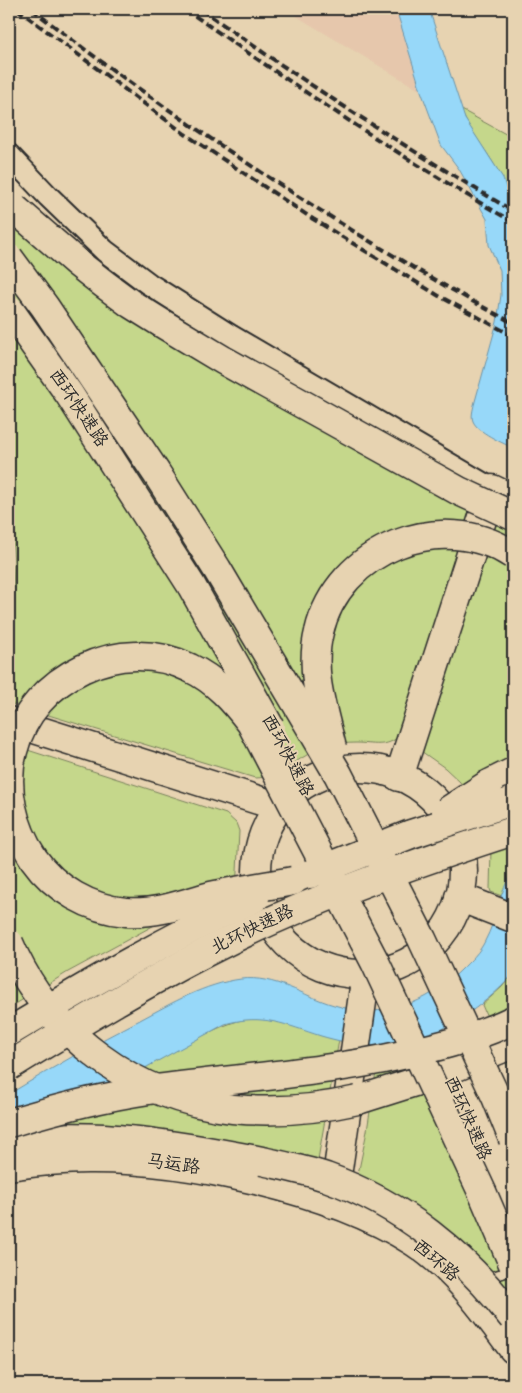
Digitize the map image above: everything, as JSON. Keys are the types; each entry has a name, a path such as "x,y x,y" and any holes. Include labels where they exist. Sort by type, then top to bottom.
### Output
{"main road":[{"path":"11,205 76,262 130,304 223,360 460,491 513,516"},
{"name":"西环快速路","path":"9,258 50,315 167,490 217,569 338,774 422,939 496,1096 513,1139"},
{"name":"西环快速路","path":"9,309 69,394 146,514 191,585 242,674 344,864 388,952 461,1104 513,1230"},
{"path":"460,491 513,525"},
{"path":"400,777 503,494"},
{"path":"338,774 317,683 315,659 321,624 327,608 341,585 356,568 374,555 402,542 422,537 453,535 471,537 499,546 513,555"},
{"path":"293,880 213,896 148,912 126,912 107,909 79,899 56,882 37,864 16,822 10,791 10,769 14,745 27,718 46,694 75,672 108,658 135,656 159,658 190,668 215,684 239,708 251,724 375,962 483,1194 513,1264"},
{"path":"9,721 280,807"},
{"path":"333,1204 365,983 378,972 400,966 424,951 444,931 455,911 459,897 462,871 461,856 453,827 445,814 430,797 400,777 374,770 354,769 322,776 299,789 280,807 266,829 261,842 257,861 257,880 259,894 268,918 275,930 293,949 315,964 365,983"},
{"path":"411,834 489,784 513,772"},
{"name":"北环快速路","path":"9,1032 137,958 224,912 293,880 411,834 513,800"},
{"name":"北环快速路","path":"9,1066 148,984 238,937 302,907 422,861 513,831"},
{"path":"459,897 502,913"},
{"path":"9,943 23,972 40,999 64,1027 91,1051 119,1071 151,1087 184,1099 217,1107 266,1111 304,1109 342,1103 379,1094 425,1079 513,1044"},
{"path":"9,1123 91,1101 134,1092 370,1062 441,1046 476,1035 513,1020"},
{"path":"9,1142 78,1138 137,1140 262,1160 327,1178 366,1195 422,1227 469,1268 486,1285 513,1318"},
{"name":"马运路","path":"17,1165 86,1159 117,1159 164,1164 231,1175 300,1193 333,1204"},
{"name":"西环路","path":"333,1204 378,1222 415,1242 444,1266 464,1286 513,1349"}],"street":[{"path":"9,155 105,251 149,284 232,336 503,494"}],"lane":[{"path":"464,1286 513,1270"}],"shaded area":[{"path":"285,9 396,9 421,91 311,25"}],"green space":[{"path":"460,109 513,138 513,200 509,197 500,174"},
{"path":"9,217 478,513 400,735 395,739 385,744 353,743 329,746 319,749 274,774 255,778 9,703 14,565 9,481"},
{"path":"492,518 513,526 513,871 502,896 491,892 490,889 491,849 482,820 460,782 445,768 418,749"},
{"path":"9,744 226,814 236,823 239,831 236,892 162,921 68,972 9,1008"},
{"path":"513,974 513,1079 482,1005"},
{"path":"252,1018 284,1023 339,1040 317,1165 32,1128 222,1026"},
{"path":"411,1043 513,1270 513,1298 357,1179 367,1131 380,1046"}],"water":[{"path":"396,9 429,9 465,119 503,178 509,197 513,231 513,382 511,402 513,408 513,448 480,429 475,425 472,417 497,322 501,295 500,270 489,245 487,219 459,169 441,145 421,91"},
{"path":"513,871 513,974 482,1003 432,1035 410,1044 371,1046 333,1039 285,1024 263,1020 239,1021 225,1024 9,1143 9,1094 123,1029 176,1001 214,985 241,979 266,980 334,1005 370,1011 403,1006 433,992 448,982 483,945 504,887"}],"railway":[{"path":"17,9 185,134 313,219 439,296 513,336"},
{"path":"32,9 131,83 267,176 406,263 513,323"},
{"path":"185,9 347,119 429,172 513,222"},
{"path":"201,9 355,113 513,211"}]}
